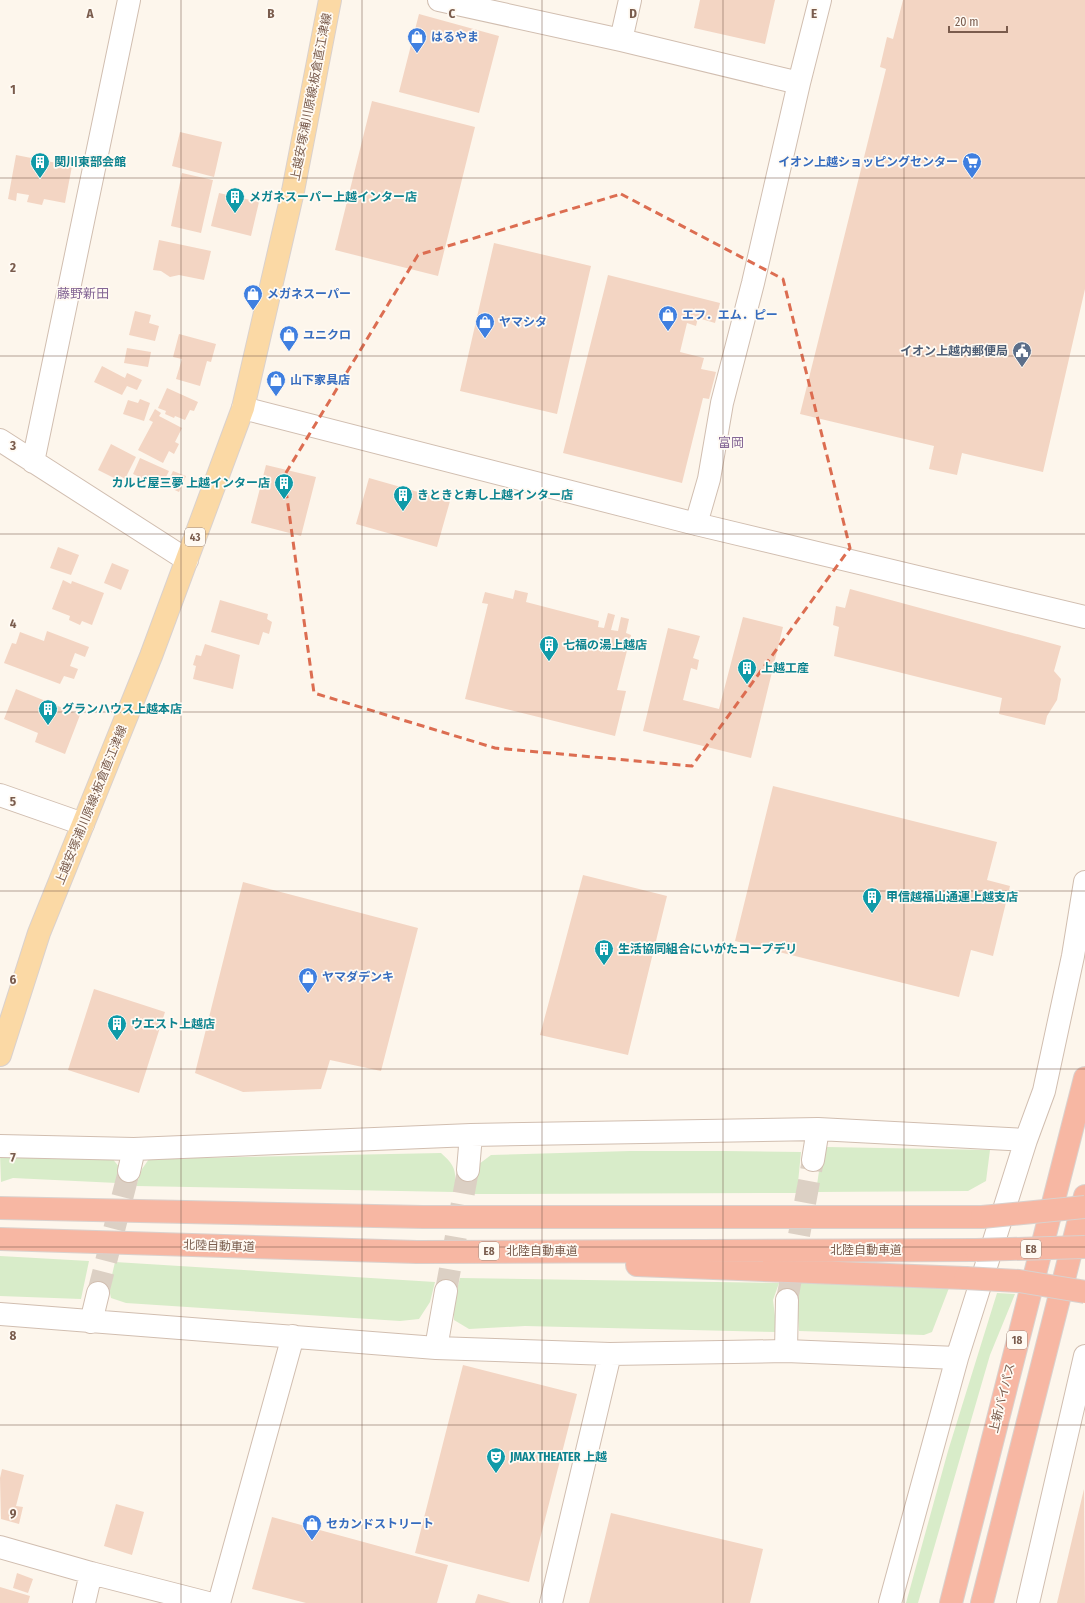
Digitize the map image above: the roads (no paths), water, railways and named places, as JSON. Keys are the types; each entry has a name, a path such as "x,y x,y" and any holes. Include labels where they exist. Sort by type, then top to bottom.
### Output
{"highway":[{"name":"上新バイパス","path":"950,1603 1085,1078"},
{"path":"982,1603 1085,1196"},
{"path":"982,1217 1085,1207"},
{"path":"4,1208 423,1217 982,1217 1085,1214"},
{"name":"北陸自動車道","path":"1,1239 417,1252 976,1250 1085,1247"},
{"path":"417,1252 478,1259 965,1278 1019,1282 1085,1292"},
{"path":"938,1603 979,1455 1005,1387"}],"main road":[{"name":"上越安塚浦川原線;板倉直江津線","path":"0,1055 39,933 148,663 243,408 293,191 330,0"}],"street":[{"path":"33,462 129,0"},
{"path":"440,0 622,40 799,83"},
{"path":"622,40 630,0"},
{"path":"696,524 709,479 722,403 753,283 799,83 820,0"},
{"path":"243,408 696,524 1085,618"},
{"path":"0,440 186,560"},
{"path":"0,795 83,824"},
{"path":"890,1603 957,1358 1026,1140 1044,1091 1073,956 1085,882"},
{"path":"0,1146 134,1149 471,1135 818,1129 1026,1140"},
{"path":"813,1160 818,1129"},
{"path":"468,1170 471,1135"},
{"path":"128,1171 134,1149"},
{"path":"436,1348 446,1291"},
{"path":"91,1322 98,1293"},
{"path":"786,1351 787,1300"},
{"path":"0,1314 436,1348 610,1354 786,1351 957,1358"},
{"path":"219,1603 292,1336"},
{"path":"551,1603 610,1354"},
{"path":"1028,1603 1085,1356"},
{"path":"0,1547 90,1574 208,1603"},
{"path":"84,1603 90,1574"}],"tunnel":[{"path":"787,1300 813,1160"},
{"path":"446,1291 468,1170"},
{"path":"98,1293 129,1171"}],"place":[{"name":"はるやま","path":"417,54"},
{"name":"関川東部会館","path":"40,179"},
{"name":"イオン上越ショッピングセンター","path":"972,179"},
{"name":"メガネスーパー上越インター店","path":"235,214"},
{"name":"メガネスーパー","path":"253,311"},
{"name":"エフ．エム．ピー","path":"668,332"},
{"name":"ヤマシタ","path":"485,339"},
{"name":"ユニクロ","path":"289,352"},
{"name":"イオン上越内郵便局","path":"1022,368"},
{"name":"山下家具店","path":"276,397"},
{"name":"カルビ屋三夢 上越インター店","path":"284,500"},
{"name":"きときと寿し上越インター店","path":"403,512"},
{"name":"七福の湯上越店","path":"549,662"},
{"name":"上越工産","path":"747,685"},
{"name":"グランハウス上越本店","path":"48,726"},
{"name":"甲信越福山通運上越支店","path":"872,914"},
{"name":"生活協同組合にいがたコープデリ","path":"604,966"},
{"name":"ヤマダデンキ","path":"308,994"},
{"name":"ウエスト上越店","path":"117,1041"},
{"name":"JMAX THEATER 上越","path":"496,1474"},
{"name":"セカンドストリート","path":"312,1541"}],"district":[{"name":"藤野新田","path":"83,293"},
{"name":"富岡","path":"731,442"}]}
